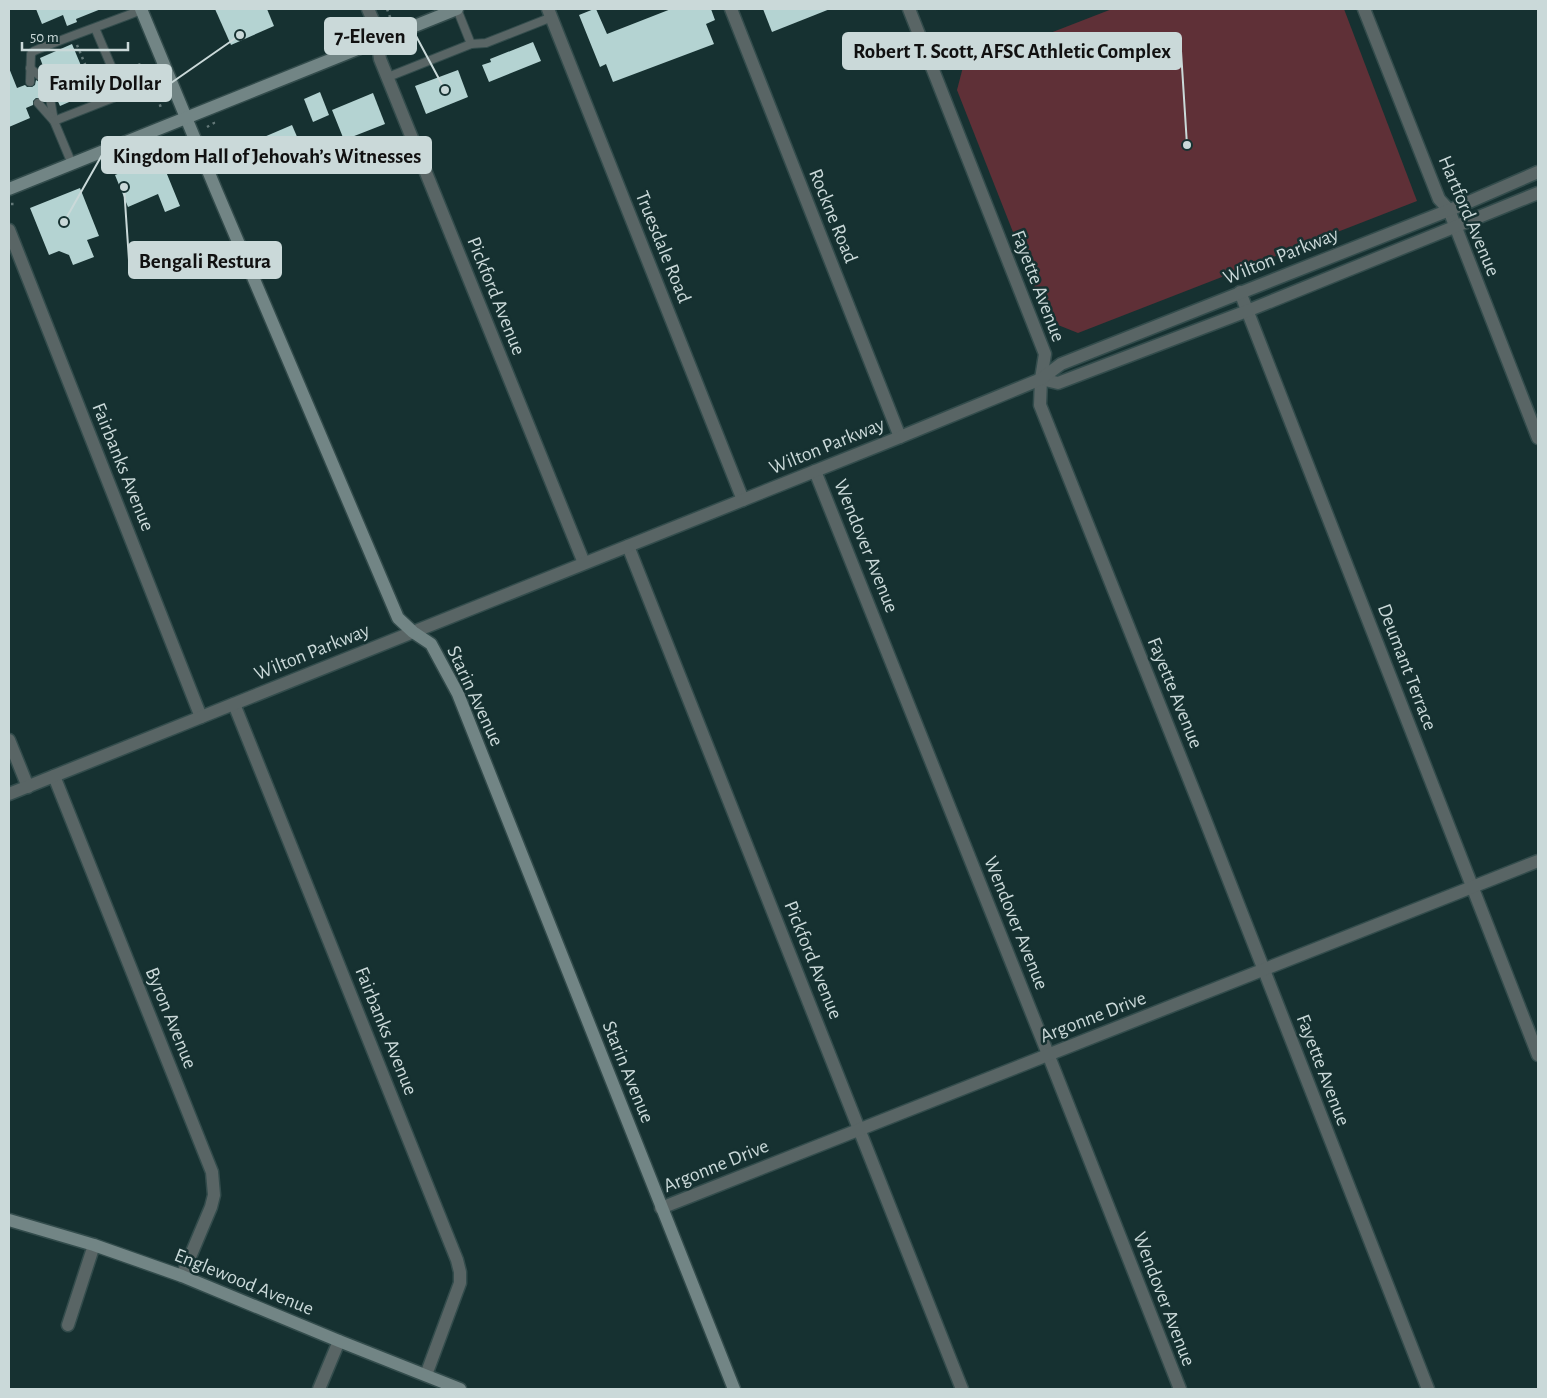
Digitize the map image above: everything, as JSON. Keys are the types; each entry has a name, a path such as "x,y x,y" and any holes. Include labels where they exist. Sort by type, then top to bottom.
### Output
{"street":[{"name":"Starin Avenue","path":"141,9 398,618 413,632 431,644 458,694 734,1389"},
{"name":"Pickford Avenue","path":"368,9 375,26 380,58 584,563"},
{"path":"9,189 457,9"},
{"name":"Rockne Road","path":"731,9 900,437"},
{"name":"Fayette Avenue","path":"909,9 1045,354 1041,379 1040,405 1428,1389"},
{"name":"Hartford Avenue","path":"1364,9 1440,199 1449,210 1538,438"},
{"name":"Truesdale Road","path":"550,13 743,500"},
{"name":"Wilton Parkway","path":"28,786 900,437 1041,379 1061,364 1449,210 1538,172"},
{"name":"Wilton Parkway","path":"1041,379 1058,383 1247,311 1538,193"},
{"name":"Fairbanks Avenue","path":"9,230 201,717"},
{"name":"Deumant Terrace","path":"1240,292 1538,1055"},
{"name":"Wendover Avenue","path":"815,471 1180,1389"},
{"name":"Pickford Avenue","path":"628,546 962,1389"},
{"name":"Fairbanks Avenue","path":"234,704 457,1260 460,1283 426,1375"},
{"path":"9,740 28,786 9,794"},
{"name":"Byron Avenue","path":"54,776 212,1172 214,1195 211,1207 182,1276"},
{"name":"Argonne Drive","path":"661,1208 1538,862"},
{"name":"Englewood Avenue","path":"9,1220 94,1245 182,1276 460,1389"},
{"path":"68,1325 94,1245"},
{"path":"319,1389 339,1341"}],"lane":[{"path":"30,82 31,54 34,51 141,9"},
{"path":"457,9 471,44"},
{"path":"388,77 471,44 486,42 550,13"},
{"path":"54,122 123,94 95,28"},
{"path":"30,68 42,78"},
{"path":"50,98 54,122 72,164"},
{"path":"38,102 54,122"}],"path":[{"path":"387,9 390,17"},
{"path":"74,40 97,94"},
{"path":"132,68 141,64"},
{"path":"93,84 106,78"},
{"path":"159,106 167,103"},
{"path":"207,127 214,123"},
{"path":"172,141 180,138"}],"shaded area":[{"path":"1112,9 1344,9 1417,201 1078,333 1048,321 957,90 963,67"}],"building":[{"path":"36,9 101,9 76,19 77,22 67,26 63,15 42,24"},
{"path":"215,9 267,9 274,26 231,45"},
{"path":"596,9 607,34 671,9 711,9 715,20 706,24 714,44 613,82 606,64 600,67 579,15"},
{"path":"763,9 830,9 772,32"},
{"path":"533,42 541,61 489,82 482,65 491,62 490,59"},
{"path":"72,44 92,92 60,106 55,95 51,93 46,94 43,100 36,98 33,101 33,105 26,108 30,118 9,127 9,68 17,88 25,85 32,87 35,85 36,80 44,83 47,81 47,77 40,58"},
{"path":"458,70 468,97 426,114 415,86"},
{"path":"320,92 329,115 313,122 304,99"},
{"path":"373,93 385,124 344,140 332,110"},
{"path":"292,125 301,146 265,161 257,140"},
{"path":"160,157 180,206 165,212 158,194 128,207 115,175"},
{"path":"80,188 99,236 87,240 94,257 73,265 69,255 59,251 49,255 30,208"}],"place":[{"name":"Family Dollar","path":"240,35"},
{"name":"7-Eleven","path":"445,90"},
{"name":"Robert T. Scott, AFSC Athletic Complex","path":"1187,145"},
{"name":"Bengali Restura","path":"124,187"},
{"name":"Kingdom Hall of Jehovah’s Witnesses","path":"64,222"}]}
